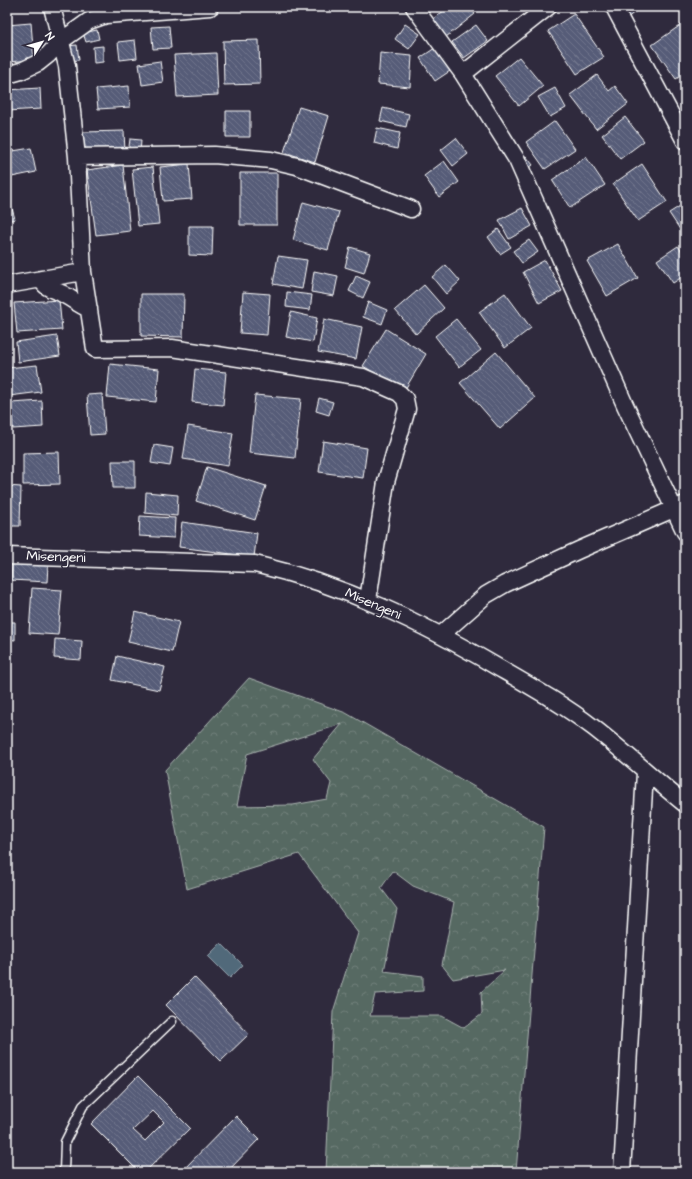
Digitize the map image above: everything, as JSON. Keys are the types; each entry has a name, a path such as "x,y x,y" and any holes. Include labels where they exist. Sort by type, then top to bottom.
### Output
{"street":[{"path":"52,7 67,66 78,157 83,272 95,350 172,348 363,377 399,393 405,399 407,409 386,482 368,600"},
{"path":"7,75 21,71 38,63 61,41 89,21 106,15 210,7"},
{"path":"414,7 463,74 517,160 625,405 679,506 685,532"},
{"path":"463,74 548,7"},
{"path":"614,7 685,141"},
{"path":"78,157 214,155 270,160 297,166 411,209"},
{"path":"7,285 83,272"},
{"path":"41,279 44,286 62,293 89,309"},
{"path":"442,634 486,595 505,584 679,506"},
{"name":"Misengeni","path":"7,556 255,564 294,573 368,600 442,634 552,699 594,729 685,804"},
{"path":"622,1172 645,772"}],"lane":[{"path":"64,1172 65,1142 83,1106 172,1021"}],"green space":[{"path":"249,678 346,713 544,827 516,1172 326,1172 333,1012 358,933 299,854 187,889 165,770","holes":["342,724 313,759 331,783 327,799 293,805 237,806 247,754","393,871 413,886 454,902 442,965 453,979 505,970 481,992 482,1014 464,1028 442,1016 370,1016 375,994 423,991 423,976 384,971 397,909 381,888"]}],"water":[{"path":"221,943 243,965 230,978 208,956"}],"building":[{"path":"449,7 469,7 475,14 446,37 433,19"},
{"path":"617,7 639,7 640,8 626,19"},
{"path":"574,14 604,57 577,74 548,31"},
{"path":"685,22 685,73 676,79 652,45"},
{"path":"31,23 34,60 7,62 7,25"},
{"path":"405,24 420,34 409,49 395,39"},
{"path":"476,25 488,41 464,58 452,42"},
{"path":"169,26 171,48 153,49 151,27"},
{"path":"97,30 99,39 86,42 83,33"},
{"path":"135,40 137,58 120,60 118,42"},
{"path":"259,40 260,84 224,85 223,41"},
{"path":"77,45 79,60 69,61 68,46"},
{"path":"103,46 103,62 94,63 93,47"},
{"path":"435,48 450,71 435,81 420,58"},
{"path":"216,53 218,95 177,97 174,55"},
{"path":"380,53 412,56 410,87 378,84"},
{"path":"519,57 543,86 519,106 495,76"},
{"path":"160,61 163,82 142,85 139,64"},
{"path":"597,75 609,91 615,86 628,104 596,129 570,95"},
{"path":"129,86 130,107 98,109 96,89"},
{"path":"40,88 41,109 7,111 7,90"},
{"path":"555,88 566,108 550,117 538,97"},
{"path":"299,107 329,116 315,162 284,152"},
{"path":"383,108 409,114 406,127 380,121"},
{"path":"226,111 250,111 250,137 226,137"},
{"path":"625,117 644,141 620,159 602,135"},
{"path":"555,121 575,149 545,169 526,142"},
{"path":"377,128 400,133 397,149 374,143"},
{"path":"124,131 125,152 84,153 83,132"},
{"path":"456,138 468,154 453,166 441,150"},
{"path":"130,139 141,140 140,155 128,154"},
{"path":"31,148 36,172 7,178 7,152"},
{"path":"526,156 533,165 526,170 519,160"},
{"path":"586,157 605,185 570,208 552,180"},
{"path":"444,161 459,182 439,197 424,176"},
{"path":"189,164 192,199 163,201 160,167"},
{"path":"642,164 667,202 638,221 613,184"},
{"path":"123,165 130,231 96,235 87,170"},
{"path":"153,167 159,224 138,226 132,169"},
{"path":"240,173 277,173 277,225 240,225"},
{"path":"7,191 15,219 7,221"},
{"path":"303,202 339,212 328,250 293,240"},
{"path":"685,203 685,233 683,234 669,213"},
{"path":"522,208 532,226 509,239 499,220"},
{"path":"189,226 213,226 212,256 189,255"},
{"path":"498,229 511,247 500,254 488,237"},
{"path":"529,240 538,252 522,263 513,251"},
{"path":"618,244 638,278 607,296 587,261"},
{"path":"678,246 685,256 685,275 673,283 657,260"},
{"path":"350,247 370,253 364,273 345,267"},
{"path":"278,256 307,260 302,289 273,284"},
{"path":"545,260 562,291 539,303 523,272"},
{"path":"446,265 460,281 446,294 432,277"},
{"path":"314,271 338,276 334,296 311,292"},
{"path":"356,276 370,282 363,298 349,291"},
{"path":"424,285 444,308 416,334 395,310"},
{"path":"243,292 270,294 267,335 240,333"},
{"path":"287,292 312,295 310,310 286,307"},
{"path":"505,293 531,328 505,348 479,312"},
{"path":"141,294 184,294 183,337 141,336"},
{"path":"59,300 62,330 17,333 14,303"},
{"path":"368,302 387,310 382,324 363,317"},
{"path":"291,312 317,318 313,342 286,337"},
{"path":"324,319 362,327 356,359 318,352"},
{"path":"456,319 481,350 459,367 435,336"},
{"path":"386,329 426,354 404,391 363,366"},
{"path":"57,336 60,356 18,362 16,342"},
{"path":"496,352 535,398 500,429 460,383"},
{"path":"110,364 159,369 156,402 107,397"},
{"path":"37,365 41,392 9,396 7,368"},
{"path":"195,369 226,372 223,405 192,402"},
{"path":"102,394 105,434 90,435 87,395"},
{"path":"255,395 301,399 295,458 249,453"},
{"path":"319,398 333,402 329,415 316,411"},
{"path":"42,401 43,427 13,429 11,403"},
{"path":"188,426 233,433 228,466 183,459"},
{"path":"323,441 367,448 363,478 319,472"},
{"path":"154,445 173,448 170,466 151,463"},
{"path":"59,452 60,484 23,485 23,453"},
{"path":"112,461 135,461 135,488 113,488"},
{"path":"207,467 266,486 255,520 196,501"},
{"path":"7,486 21,487 20,526 7,526"},
{"path":"146,492 178,495 177,516 145,513"},
{"path":"140,516 175,518 174,538 139,536"},
{"path":"182,522 257,533 254,557 179,547"},
{"path":"12,564 48,565 47,582 11,580"},
{"path":"32,588 62,590 58,635 29,633"},
{"path":"135,612 179,622 172,652 128,642"},
{"path":"7,622 15,622 15,640 7,639"},
{"path":"55,639 82,641 81,660 54,658"},
{"path":"117,656 165,667 159,690 112,680"},
{"path":"194,977 249,1034 221,1061 166,1005"},
{"path":"138,1076 190,1128 145,1172 130,1172 135,1168 91,1124","holes":["153,1111 164,1122 145,1141 133,1130"]},
{"path":"236,1116 259,1139 227,1172 181,1172"}]}
